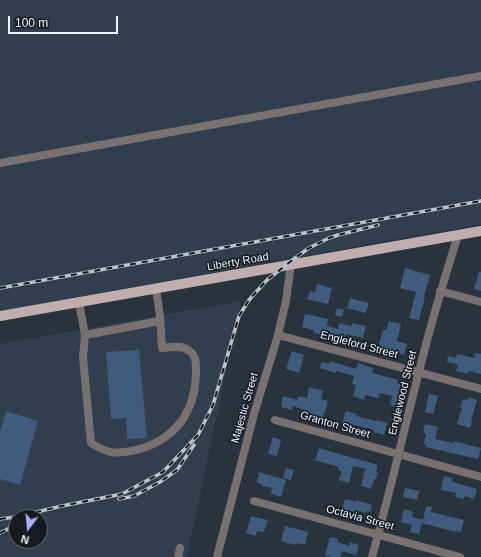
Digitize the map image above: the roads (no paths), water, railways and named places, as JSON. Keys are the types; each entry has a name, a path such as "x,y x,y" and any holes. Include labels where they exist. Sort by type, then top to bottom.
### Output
{"main road":[{"name":"Liberty Road","path":"0,316 481,231"}],"street":[{"path":"0,163 481,76"},
{"name":"Englewood Street","path":"372,557 440,291 458,235"},
{"name":"Majestic Street","path":"217,557 254,414 278,335 286,301 291,264"},
{"path":"79,302 86,335 83,357 91,443 100,449 112,453 135,451 152,445 174,430 181,422 188,409 195,390 196,364 194,356 189,350 182,347 162,348 156,289"},
{"path":"440,291 481,302"},
{"path":"86,335 160,321"},
{"name":"Engleford Street","path":"278,335 481,389"},
{"name":"Granton Street","path":"275,420 481,477"},
{"name":"Octavia Street","path":"254,501 460,557"},
{"path":"178,557 180,548"}],"railway":[{"path":"0,288 481,201"},
{"path":"0,519 122,494 163,472 198,435 213,405 239,316 249,300 267,280 309,248 329,238 378,225"},
{"path":"119,499 134,496 160,482 177,470 194,445"},
{"path":"0,533 8,529"}]}
